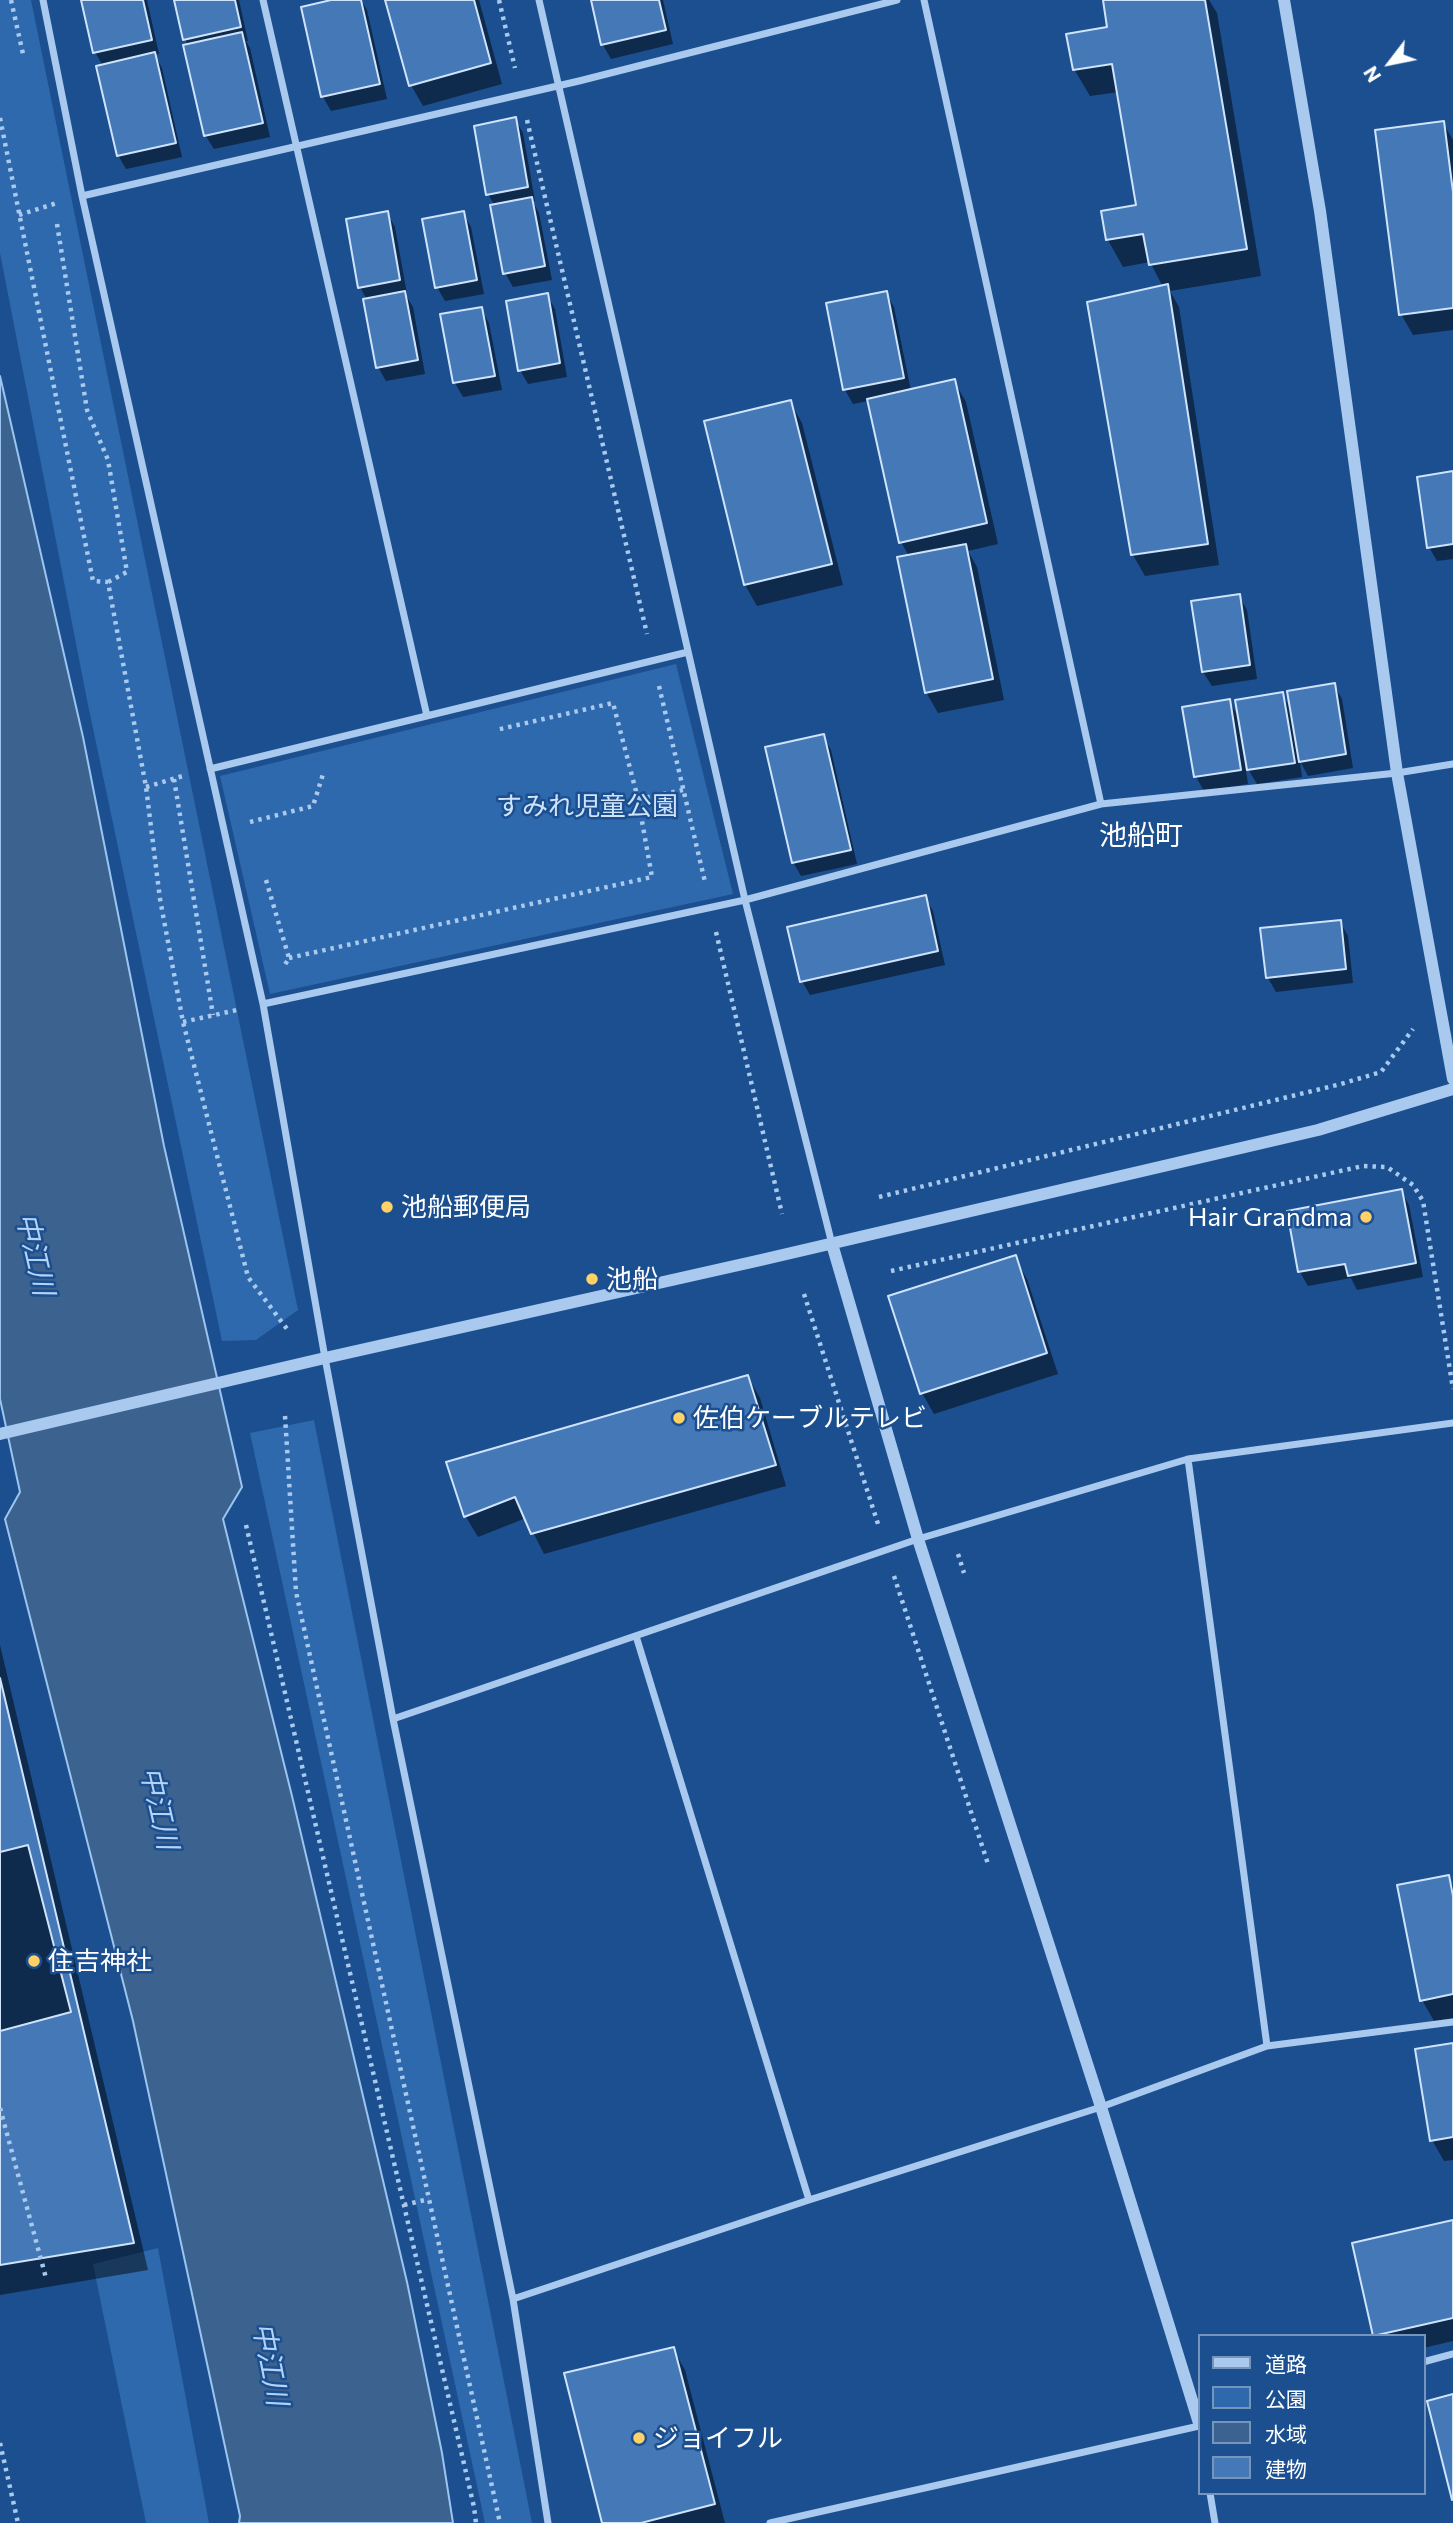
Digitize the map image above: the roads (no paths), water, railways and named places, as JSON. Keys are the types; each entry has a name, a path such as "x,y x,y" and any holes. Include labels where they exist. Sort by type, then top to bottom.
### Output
{"street":[{"path":"43,0 82,196 263,1004 325,1358 393,1719 513,2299 548,2523"},
{"path":"263,0 426,716"},
{"path":"539,0 745,900 832,1244 918,1539 1101,2107 1198,2422"},
{"path":"82,196 559,86 897,0"},
{"path":"924,0 1101,804"},
{"path":"1284,0 1320,211 1397,773 1453,1079"},
{"path":"211,769 688,652"},
{"path":"263,1004 745,900 1101,804 1397,773 1453,764"},
{"path":"0,1434 1318,1130 1453,1089"},
{"path":"393,1719 918,1539 1188,1459 1453,1423"},
{"path":"1188,1459 1268,2046"},
{"path":"636,1636 809,2200"},
{"path":"513,2299 809,2200 1101,2107 1268,2046 1453,2022"},
{"path":"1425,2361 1453,2354"},
{"path":"770,2523 811,2519 1198,2425"},
{"path":"1210,2495 1215,2523"}],"water":[{"name":"中江川","path":"0,376 83,737 164,1146 242,1487 223,1519 292,1796 407,2282 442,2453 453,2523 239,2523 240,2516 133,2021 5,1519 20,1492 0,1399"}],"place":[{"name":"池船郵便局","path":"387,1207"},
{"name":"Hair Grandma","path":"1366,1217"},
{"name":"池船","path":"592,1279"},
{"name":"佐伯ケーブルテレビ","path":"679,1418"},
{"name":"住吉神社","path":"34,1961"},
{"name":"ジョイフル","path":"639,2438"}],"district":[{"name":"池船町","path":"1141,836"}],"park label":[{"name":"すみれ児童公園","path":"587,806"}]}
